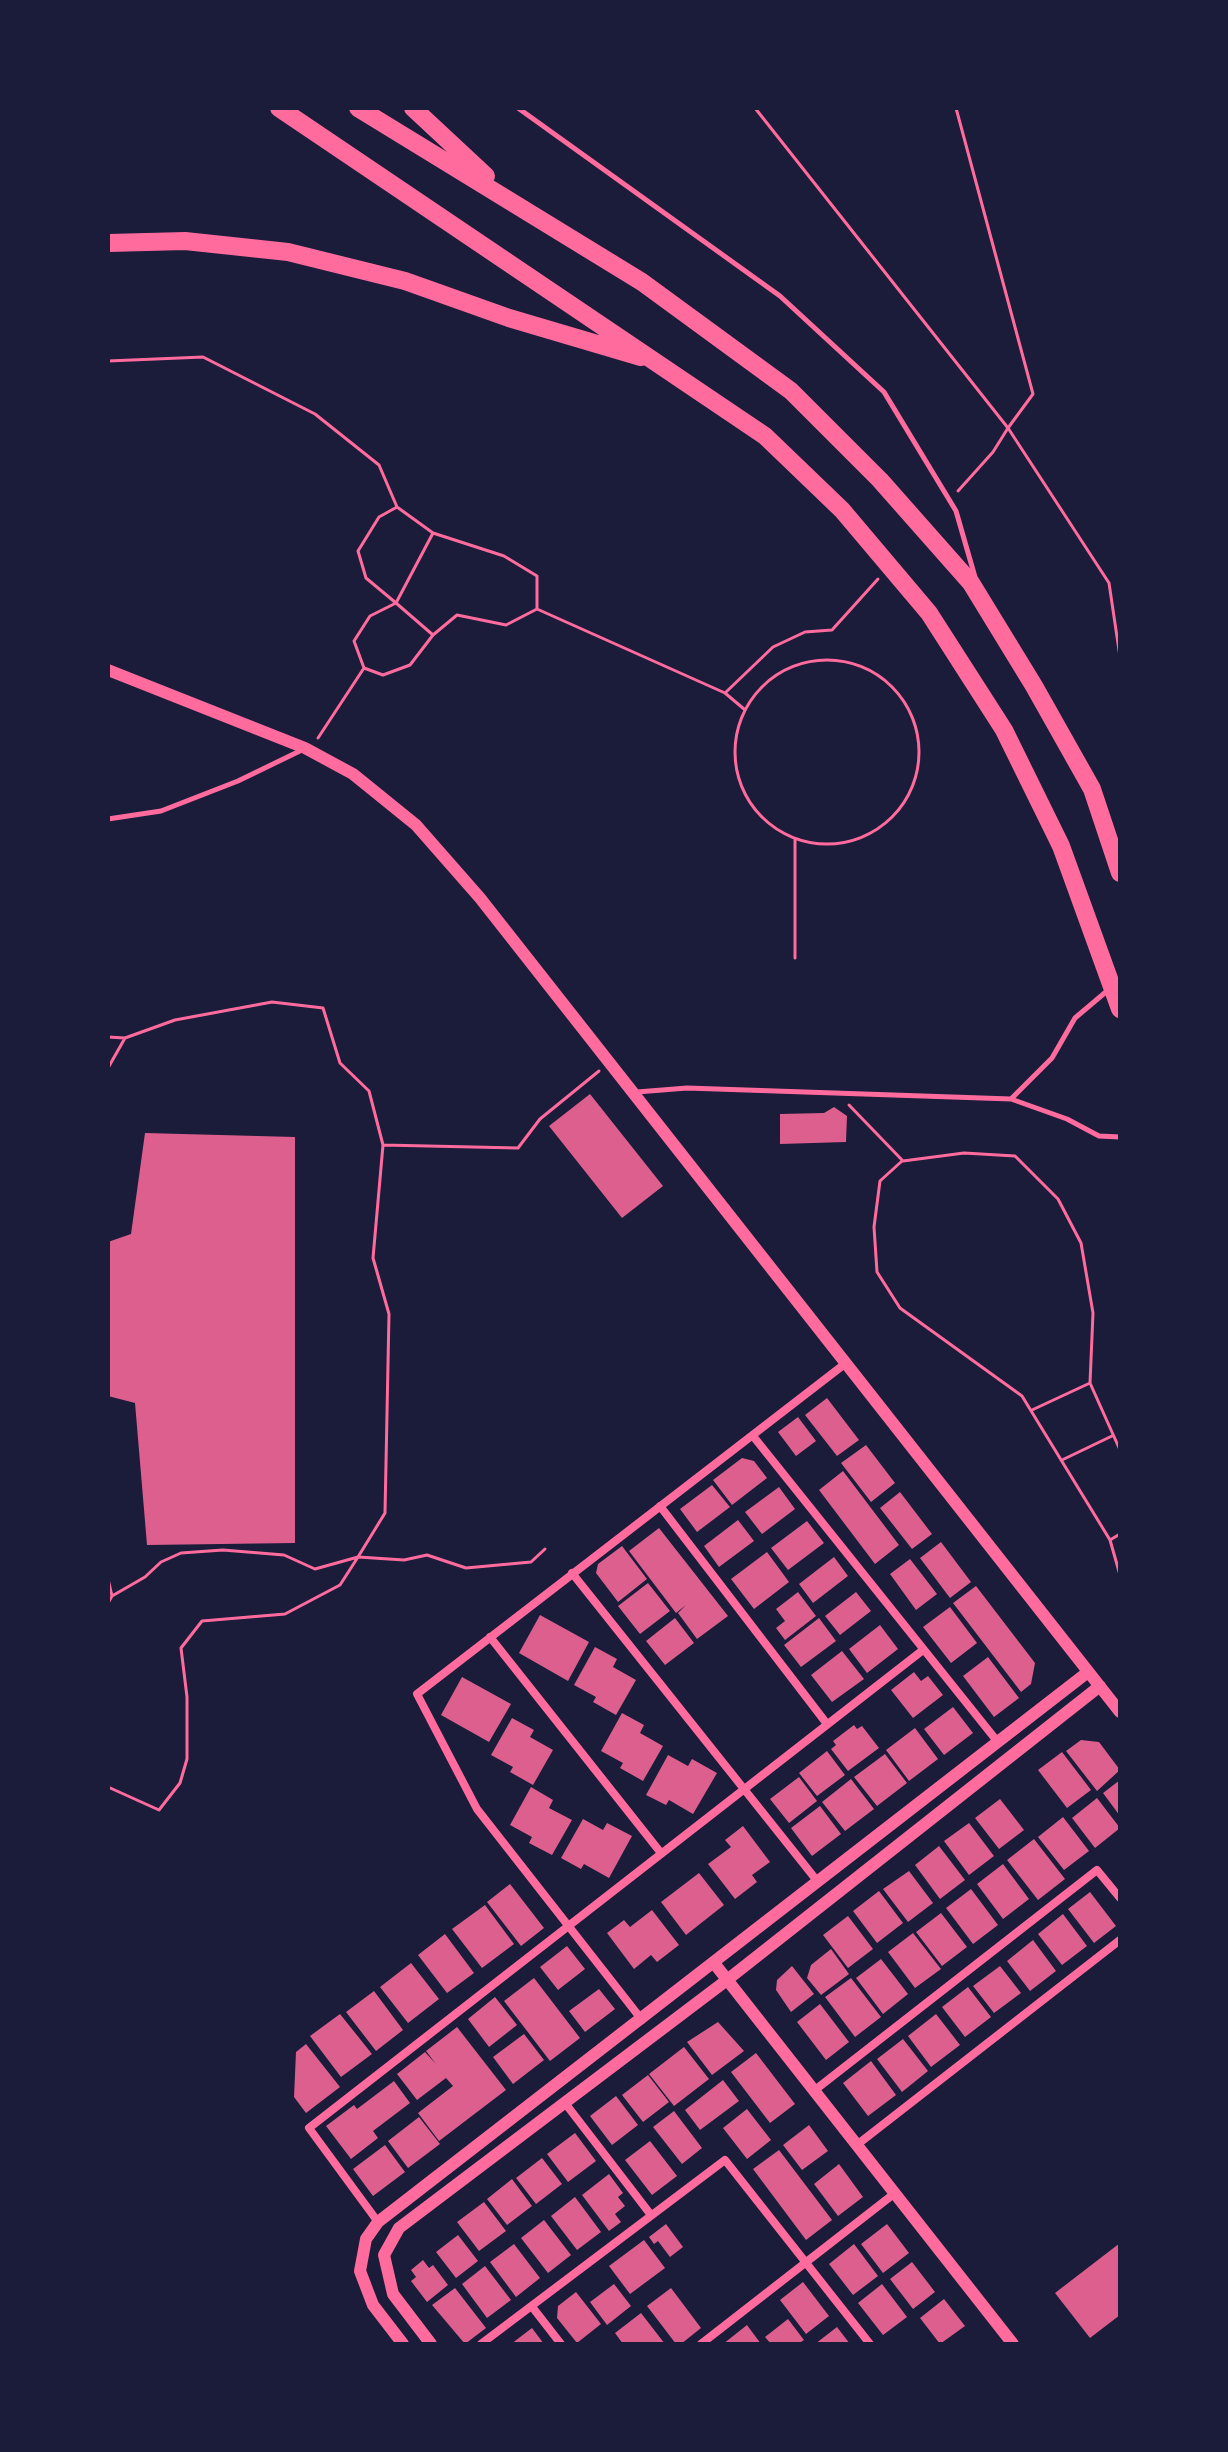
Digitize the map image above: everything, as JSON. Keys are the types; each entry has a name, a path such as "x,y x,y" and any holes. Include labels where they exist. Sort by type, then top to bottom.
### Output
{"highway":[{"path":"279,108 765,436 842,510 929,613 1004,730 1061,846 1120,1009"},
{"path":"358,108 642,282 791,391 880,480 980,598 1092,789 1120,873"},
{"path":"413,108 511,200"},
{"path":"108,243 185,241 288,252 405,281 509,318 659,362"}],"street":[{"path":"108,670 307,750 353,774 416,825 480,898 1120,1712"},
{"path":"642,2020 477,1809 417,1694 846,1363"},
{"path":"753,1436 997,1741"},
{"path":"660,1506 827,1724"},
{"path":"572,1573 818,1882"},
{"path":"490,1637 661,1853"},
{"path":"378,2222 309,2128 923,1650"},
{"path":"403,2344 373,2305 360,2271 366,2239 378,2222 1088,1672"},
{"path":"431,2344 393,2294 384,2255 399,2228 727,1980 1100,1686"},
{"path":"815,2090 1097,1870 1120,1898"},
{"path":"858,2144 1120,1940"},
{"path":"714,1963 1013,2344"},
{"path":"565,2103 651,2215"},
{"path":"481,2344 533,2308 725,2160 870,2344"},
{"path":"701,2344 895,2193"},
{"path":"533,2308 561,2344"}],"lane":[{"path":"518,108 780,296 884,392 956,511 980,598"},
{"path":"108,819 161,811 307,750"},
{"path":"1011,1099 1052,1058 1075,1018 1111,987"},
{"path":"632,1093 687,1088 1011,1099 1067,1119 1099,1136 1120,1137"}],"path":[{"path":"755,108 1008,428 1109,583 1120,657"},
{"path":"956,108 1033,394 993,452"},
{"path":"108,361 203,357 315,414 379,465 397,507 433,533 504,556 537,576 537,609"},
{"path":"397,507 379,517 358,551 366,578 433,635"},
{"path":"433,533 396,603 370,616 354,641 364,668 383,675 410,665 433,635 457,615 506,625 537,609"},
{"path":"537,609 725,693 744,709"},
{"path":"818,660 848,662 875,673 897,692 913,717 919,745 916,774 905,802 885,823 858,839 827,845 795,840 768,824 747,801 736,771 735,740 744,709 763,684 790,667 818,660"},
{"path":"725,693 754,667"},
{"path":"307,750 364,668"},
{"path":"795,840 795,958"},
{"path":"108,1037 125,1038 175,1020 272,1002 323,1008 340,1063 369,1091 383,1145 373,1258 389,1314 385,1513 340,1585 285,1614 202,1621 181,1648 187,1697 187,1759 180,1783 159,1810 108,1787"},
{"path":"108,1068 125,1038"},
{"path":"383,1145 518,1148 540,1119 609,1063"},
{"path":"838,1093 903,1161"},
{"path":"1120,1450 1090,1383 1093,1313 1081,1243 1058,1199 1015,1156 964,1153 903,1161 880,1181 874,1227 877,1272 900,1308 1022,1396 1110,1540 1120,1575"},
{"path":"1031,1410 1090,1383"},
{"path":"1062,1460 1112,1436"},
{"path":"1110,1540 1120,1534"},
{"path":"108,1603 112,1596 145,1577 161,1562 181,1553 223,1550 284,1555 315,1569 358,1557 404,1560 427,1555 466,1568 531,1562 545,1549"},
{"path":"108,1579 112,1596"}],"building":[{"path":"590,1094 663,1186 622,1218 549,1126"},
{"path":"834,1107 847,1116 846,1142 780,1144 780,1114 824,1113"},
{"path":"145,1133 295,1137 295,1543 147,1545 135,1403 108,1396 108,1242 131,1234"},
{"path":"827,1398 859,1440 837,1456 805,1415"},
{"path":"798,1417 816,1441 796,1456 778,1432"},
{"path":"866,1445 895,1483 871,1502 841,1463"},
{"path":"742,1458 754,1461 767,1478 732,1505 713,1480"},
{"path":"843,1471 899,1545 875,1564 819,1490"},
{"path":"712,1485 730,1507 697,1532 680,1509"},
{"path":"779,1487 795,1509 762,1534 745,1512"},
{"path":"900,1492 932,1534 912,1549 880,1508"},
{"path":"738,1520 754,1541 719,1567 704,1546"},
{"path":"807,1521 824,1543 788,1570 771,1548"},
{"path":"659,1528 728,1616 697,1639 678,1613 686,1605 676,1613 629,1551"},
{"path":"941,1542 971,1582 950,1598 920,1558"},
{"path":"622,1546 647,1579 618,1602 596,1573 598,1564"},
{"path":"767,1552 789,1582 754,1609 731,1579"},
{"path":"834,1557 848,1576 813,1603 799,1584"},
{"path":"910,1559 937,1594 916,1610 890,1574"},
{"path":"648,1583 670,1611 640,1634 618,1606"},
{"path":"976,1586 1035,1663 1031,1684 1021,1692 953,1603"},
{"path":"798,1592 816,1616 785,1640 776,1628 785,1621 776,1609"},
{"path":"856,1592 871,1611 840,1635 825,1616"},
{"path":"950,1607 977,1643 951,1663 923,1627"},
{"path":"540,1615 589,1642 568,1681 519,1653"},
{"path":"675,1618 694,1643 665,1665 646,1641"},
{"path":"819,1618 836,1641 801,1667 784,1645"},
{"path":"880,1625 898,1649 867,1673 849,1649"},
{"path":"595,1647 617,1659 613,1667 636,1680 616,1715 593,1702 596,1697 574,1685"},
{"path":"842,1651 864,1679 832,1702 811,1675"},
{"path":"988,1657 1019,1698 994,1717 963,1676"},
{"path":"914,1672 921,1681 928,1676 943,1695 913,1718 891,1690"},
{"path":"462,1677 511,1704 489,1742 441,1715"},
{"path":"953,1707 973,1733 944,1755 924,1729"},
{"path":"622,1713 644,1725 640,1733 663,1746 643,1781 620,1768 623,1763 601,1751"},
{"path":"512,1718 534,1730 530,1737 553,1750 533,1785 510,1772 513,1767 491,1755"},
{"path":"854,1725 857,1729 862,1726 879,1748 848,1771 831,1749 836,1745 833,1741"},
{"path":"915,1728 938,1759 909,1781 886,1750"},
{"path":"1081,1740 1099,1742 1120,1770 1097,1791 1066,1751"},
{"path":"827,1751 845,1775 817,1796 799,1773"},
{"path":"1062,1752 1091,1790 1067,1808 1038,1770"},
{"path":"885,1754 907,1783 877,1806 854,1777"},
{"path":"668,1755 688,1766 692,1759 717,1773 693,1814 669,1800 666,1805 646,1795"},
{"path":"799,1777 817,1801 789,1823 770,1799"},
{"path":"851,1779 874,1809 845,1831 822,1802"},
{"path":"1120,1780 1120,1816 1103,1793"},
{"path":"531,1787 553,1800 549,1808 572,1820 552,1855 529,1843 532,1837 510,1825"},
{"path":"1097,1798 1120,1828 1095,1848 1072,1818"},
{"path":"1000,1799 1024,1830 999,1849 975,1818"},
{"path":"820,1806 841,1834 812,1856 791,1828"},
{"path":"1063,1817 1089,1851 1064,1870 1038,1837"},
{"path":"583,1819 603,1830 607,1823 632,1836 609,1878 584,1864 581,1869 561,1858"},
{"path":"969,1823 994,1856 969,1875 944,1841"},
{"path":"743,1826 770,1862 752,1875 757,1882 735,1899 708,1864 731,1847 725,1840"},
{"path":"1034,1839 1065,1879 1038,1900 1007,1860"},
{"path":"939,1846 965,1880 940,1899 915,1865"},
{"path":"1003,1864 1029,1899 1003,1919 977,1884"},
{"path":"909,1871 933,1903 908,1922 883,1889"},
{"path":"699,1873 724,1905 686,1935 661,1902"},
{"path":"510,1884 544,1928 521,1946 487,1902"},
{"path":"971,1889 998,1925 973,1944 946,1908"},
{"path":"879,1891 903,1923 877,1943 853,1911"},
{"path":"1090,1892 1116,1926 1094,1943 1068,1909"},
{"path":"485,1905 514,1944 482,1968 452,1929"},
{"path":"652,1910 679,1945 657,1962 651,1955 634,1969 607,1933 624,1920 630,1927"},
{"path":"941,1913 967,1947 942,1966 916,1932"},
{"path":"1063,1914 1087,1946 1062,1965 1038,1934"},
{"path":"848,1916 873,1949 848,1968 823,1935"},
{"path":"913,1933 941,1969 915,1988 888,1952"},
{"path":"445,1934 474,1973 447,1993 418,1955"},
{"path":"1033,1940 1056,1971 1030,1991 1007,1961"},
{"path":"567,1946 585,1969 558,1990 540,1967"},
{"path":"831,1949 849,1974 821,1995 807,1978 811,1965"},
{"path":"881,1959 908,1994 883,2014 856,1978"},
{"path":"411,1963 439,1999 408,2023 380,1987"},
{"path":"792,1966 814,1994 791,2012 776,1990 777,1980"},
{"path":"1000,1966 1021,1993 994,2013 973,1986"},
{"path":"534,1978 580,2038 550,2061 504,2001"},
{"path":"851,1978 881,2017 855,2037 825,1997"},
{"path":"968,1987 991,2017 965,2037 942,2007"},
{"path":"599,1989 615,2009 585,2032 569,2011"},
{"path":"374,1991 403,2030 376,2051 346,2012"},
{"path":"495,1997 517,2025 489,2047 468,2019"},
{"path":"820,2004 849,2042 826,2060 797,2022"},
{"path":"340,2014 372,2054 341,2077 310,2036"},
{"path":"936,2014 960,2045 931,2067 908,2036"},
{"path":"718,2022 744,2051 712,2075 687,2042"},
{"path":"457,2027 506,2090 439,2141 418,2113 453,2086 446,2078 417,2100 397,2074 425,2052 436,2064 426,2051"},
{"path":"524,2034 544,2060 513,2084 493,2057"},
{"path":"903,2039 928,2071 902,2092 877,2059"},
{"path":"306,2044 340,2087 306,2113 294,2097 296,2052"},
{"path":"684,2047 709,2079 674,2106 649,2074"},
{"path":"756,2053 795,2104 770,2123 731,2072"},
{"path":"871,2061 896,2095 868,2116 843,2083"},
{"path":"648,2075 669,2102 643,2122 622,2095"},
{"path":"723,2080 739,2101 700,2130 685,2110"},
{"path":"394,2081 410,2103 373,2131 378,2138 351,2159 326,2126 354,2105 357,2109"},
{"path":"616,2096 638,2125 612,2145 590,2116"},
{"path":"747,2109 771,2140 747,2159 723,2128"},
{"path":"674,2111 702,2148 682,2164 653,2127"},
{"path":"419,2117 440,2144 408,2168 388,2141"},
{"path":"809,2125 828,2151 802,2170 783,2145"},
{"path":"575,2133 596,2161 568,2182 547,2154"},
{"path":"650,2141 677,2176 652,2195 625,2160"},
{"path":"385,2145 405,2172 373,2196 353,2169"},
{"path":"779,2150 832,2220 806,2240 753,2169"},
{"path":"542,2158 562,2184 536,2204 516,2178"},
{"path":"839,2164 863,2197 838,2216 814,2184"},
{"path":"609,2174 623,2193 618,2197 625,2206 615,2214 621,2222 609,2231 582,2195"},
{"path":"512,2179 532,2206 507,2225 487,2199"},
{"path":"575,2197 601,2232 577,2250 551,2216"},
{"path":"484,2202 506,2231 479,2251 457,2222"},
{"path":"544,2220 571,2255 548,2273 521,2238"},
{"path":"666,2224 683,2247 670,2257 658,2241 654,2244 649,2237"},
{"path":"887,2224 909,2253 883,2273 861,2244"},
{"path":"458,2235 478,2261 456,2278 436,2252"},
{"path":"644,2240 665,2268 630,2294 609,2266"},
{"path":"1120,2243 1120,2315 1090,2338 1055,2293"},
{"path":"514,2244 540,2278 516,2297 490,2262"},
{"path":"854,2244 878,2276 853,2295 829,2264"},
{"path":"423,2260 429,2268 433,2265 448,2285 427,2302 411,2281 416,2277 411,2270"},
{"path":"912,2262 935,2292 913,2309 890,2279"},
{"path":"485,2266 511,2300 487,2318 462,2284"},
{"path":"803,2282 829,2316 806,2334 780,2300"},
{"path":"614,2284 631,2306 607,2325 590,2302"},
{"path":"882,2284 907,2317 883,2335 858,2303"},
{"path":"455,2288 486,2328 465,2344 432,2305"},
{"path":"671,2288 701,2328 681,2344 676,2344 647,2306"},
{"path":"576,2292 601,2324 577,2343 557,2318 558,2306"},
{"path":"944,2299 965,2326 940,2344 920,2318"},
{"path":"641,2313 665,2344 623,2344 615,2333"},
{"path":"788,2319 804,2340 798,2344 771,2344 765,2337"},
{"path":"747,2325 761,2344 723,2344"},
{"path":"837,2327 850,2344 815,2344"},
{"path":"532,2328 544,2344 511,2344"}]}
